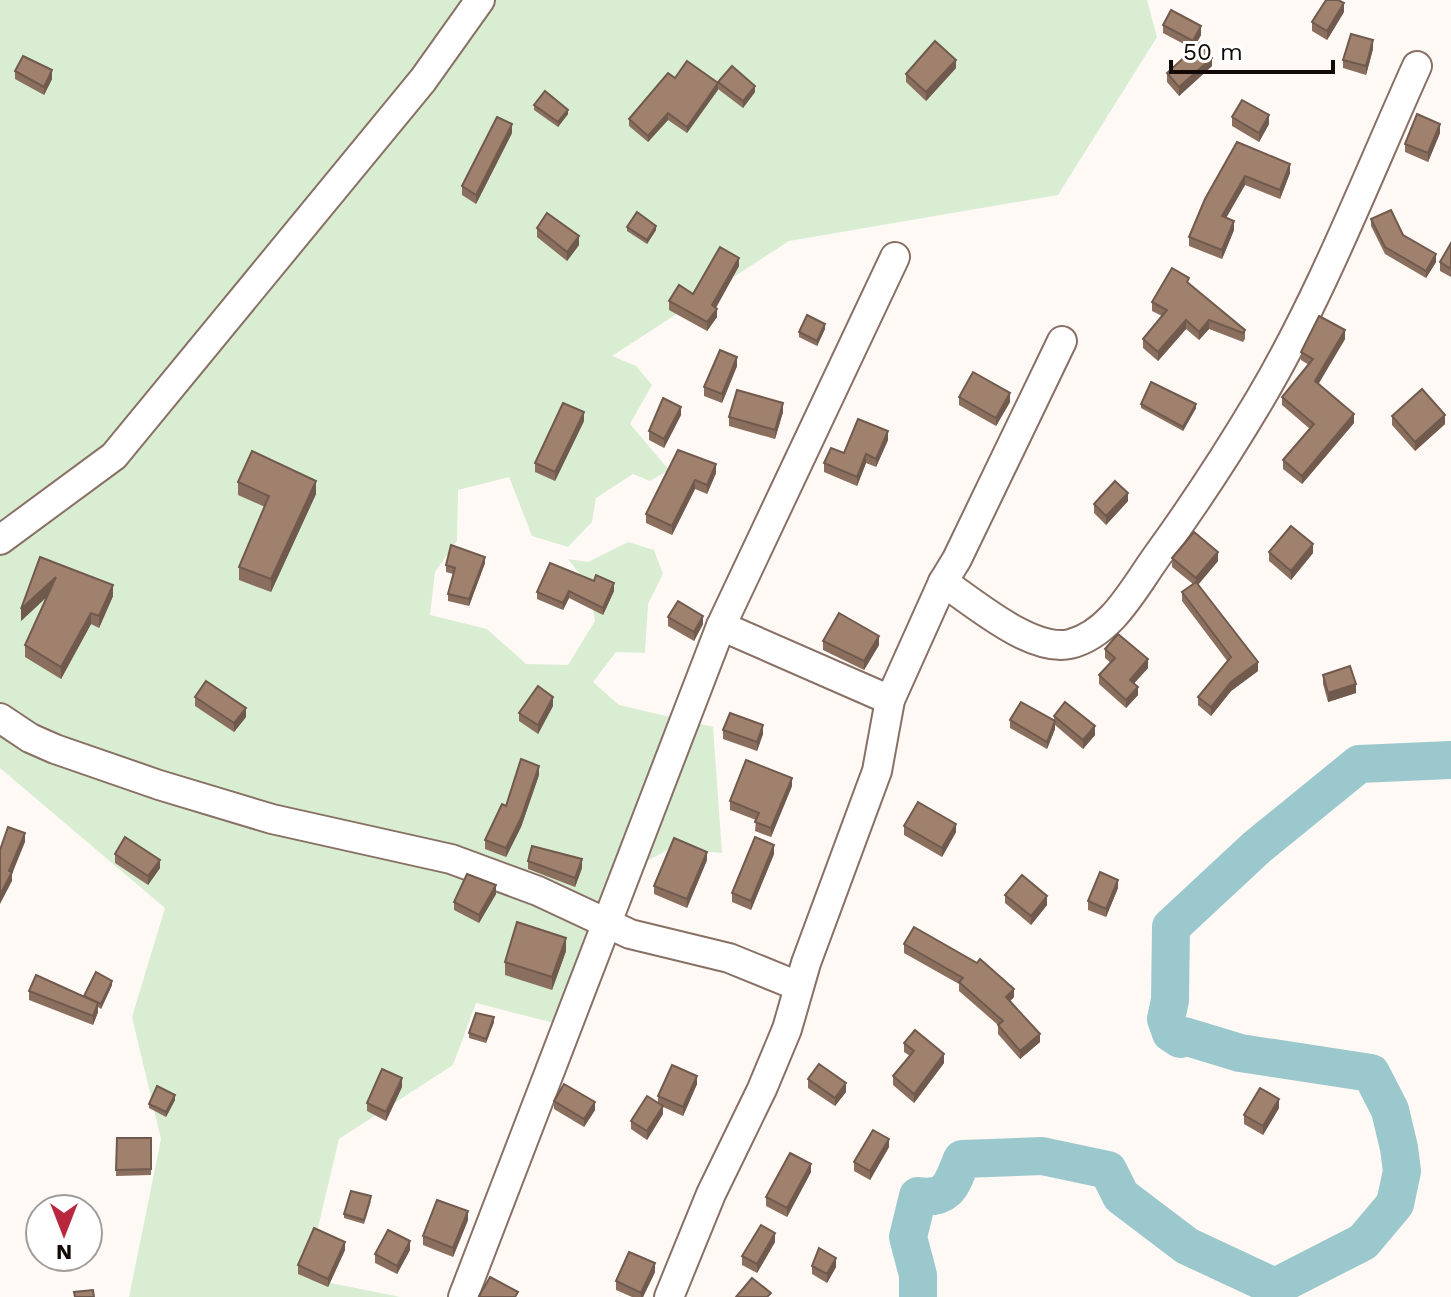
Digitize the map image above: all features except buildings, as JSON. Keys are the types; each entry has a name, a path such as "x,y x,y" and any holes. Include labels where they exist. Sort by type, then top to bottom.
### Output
{"street":[{"path":"0,540 114,456 423,80 480,0"},
{"path":"943,582 1032,639 1062,645 1079,641 1114,616 1200,496 1261,397 1321,280 1417,66"},
{"path":"463,1297 721,626 895,257"},
{"path":"669,1297 711,1194 787,1029 798,986 877,771 890,700 943,582 1062,341"},
{"path":"721,626 890,700"},
{"path":"0,718 30,738 55,749 147,781 272,819 451,859 538,891 630,934 729,958 798,986"}],"green space":[{"path":"0,0 1147,0 1157,37 1058,195 789,241 612,356 636,366 652,385 630,424 669,470 650,481 633,474 596,498 592,522 568,547 532,536 509,477 458,490 457,541 435,572 430,615 487,629 526,664 568,665 595,621 589,586 568,559 588,562 628,542 654,550 663,574 648,604 645,653 616,652 593,682 619,705 713,727 722,853 669,849 616,878 558,1024 476,1003 453,1065 339,1139 306,1278 400,1297 129,1297 161,1139 132,1017 165,908 0,768"}],"waterway":[{"path":"918,1297 918,1275 908,1237 918,1196 943,1193 952,1183 962,1159 1042,1156 1108,1170 1121,1196 1187,1246 1275,1287 1363,1242 1395,1204 1402,1171 1390,1110 1371,1073 1240,1053 1184,1036 1180,1039 1171,1033 1166,1019 1170,1000 1171,927 1257,847 1359,764 1451,760"}]}
